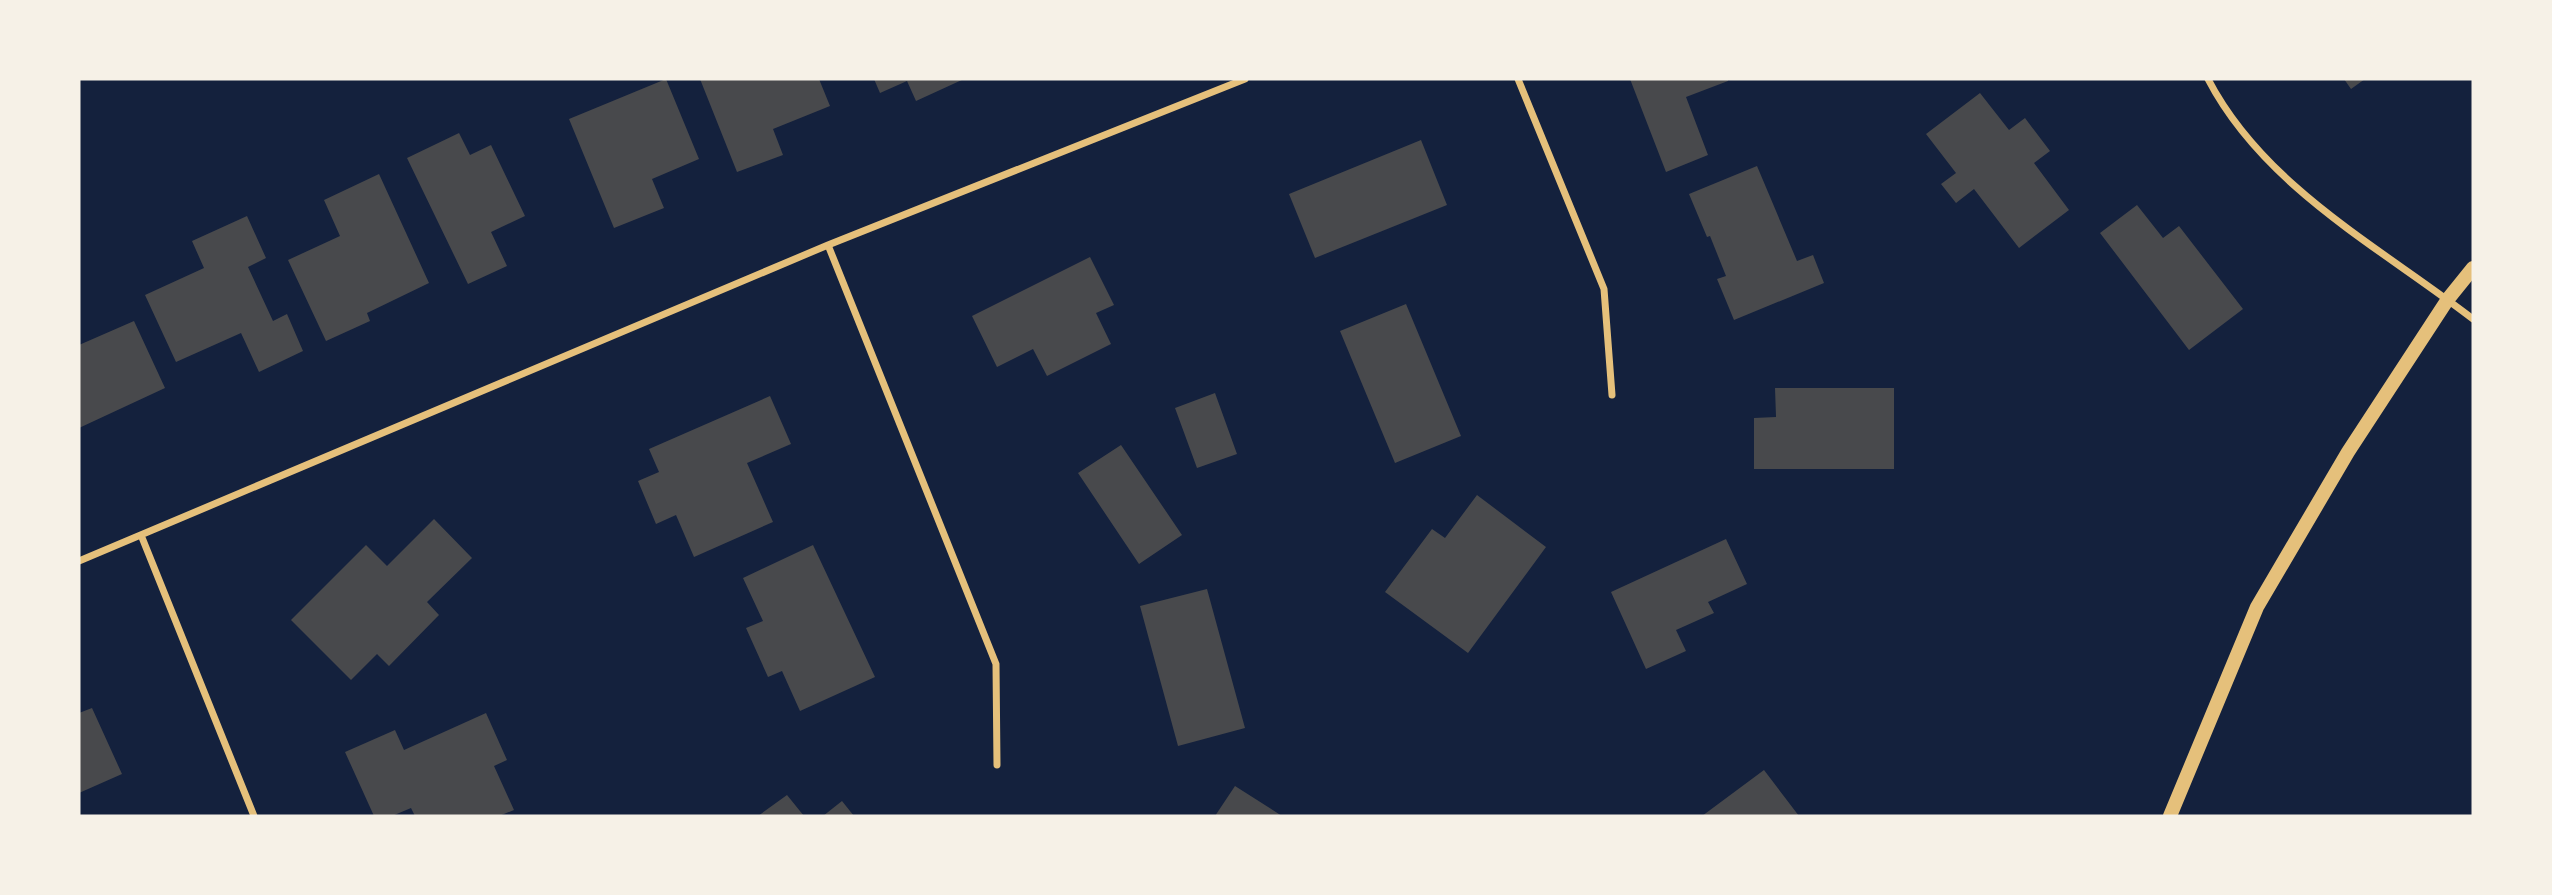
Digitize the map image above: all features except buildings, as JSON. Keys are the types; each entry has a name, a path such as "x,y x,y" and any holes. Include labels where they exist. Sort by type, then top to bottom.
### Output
{"main road":[{"path":"2170,816 2257,607 2348,452 2448,299 2473,268"}],"street":[{"path":"79,561 828,245 1245,79"},
{"path":"1518,79 1604,289 1612,395"},
{"path":"2208,79 2244,132 2289,182 2473,319"},
{"path":"828,245 996,664 997,765"},
{"path":"141,535 254,816"}]}
